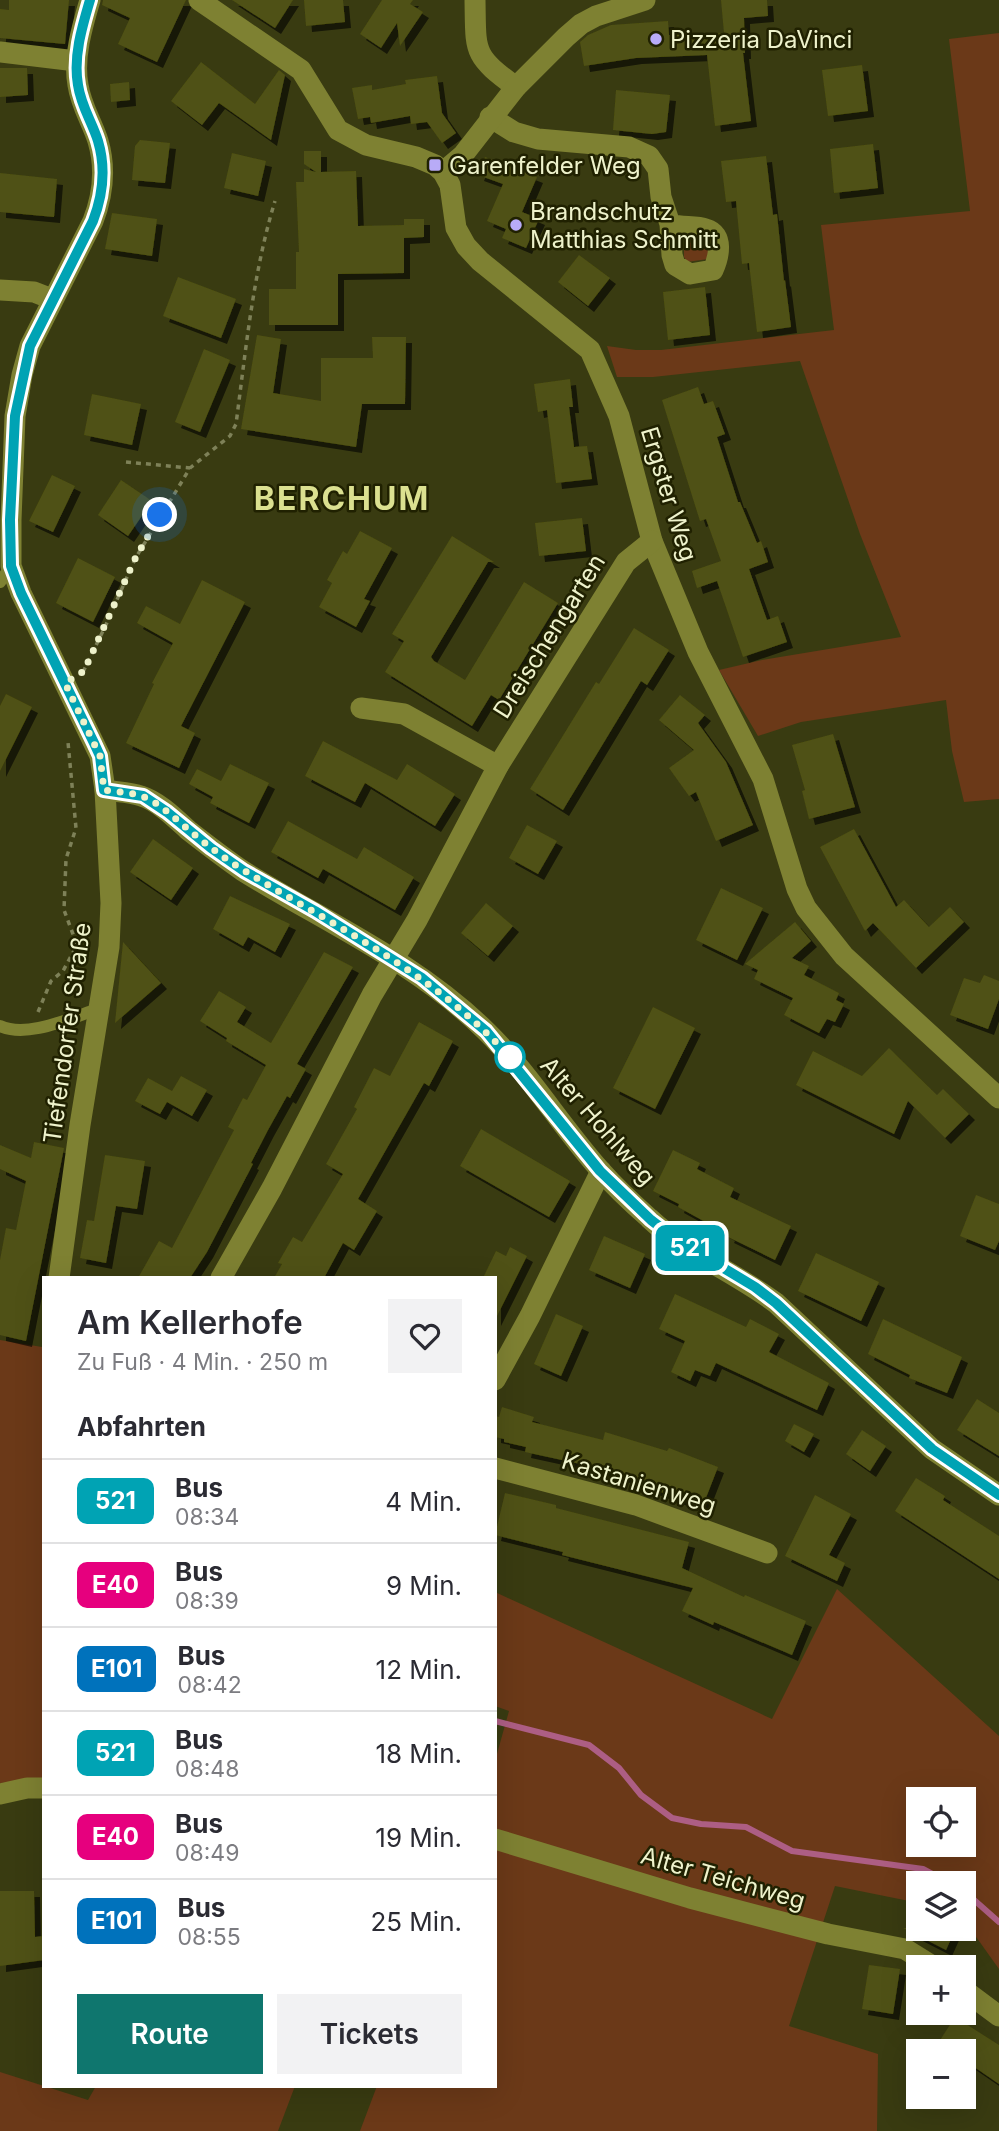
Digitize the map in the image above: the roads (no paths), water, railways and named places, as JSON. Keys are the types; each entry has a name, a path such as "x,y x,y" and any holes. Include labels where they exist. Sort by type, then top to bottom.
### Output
{"street":[{"name":"Tiefendorfer Straße","path":"59,1276 109,947 111,903 104,790 100,756 21,593 4,572 10,520 15,416 30,346 89,230 101,199 103,174 98,141 83,109 77,83 76,61 90,0"},
{"path":"199,0 301,70 328,116 345,134 366,145 435,165 443,172 463,155 516,87 582,24 596,16 645,0"},
{"path":"475,0 478,53 485,64 516,87"},
{"path":"0,52 76,61"},
{"path":"490,117 514,132 538,139 628,147 649,156 658,169 661,197 670,224"},
{"name":"Ergster Weg","path":"443,172 450,185 456,228 466,246 480,261 590,350 619,416 652,541 698,652 763,779 797,889 806,908 844,956 999,1098"},
{"path":"0,290 34,292 52,299"},
{"name":"Dreischengarten","path":"222,1276 498,766 626,562 652,541"},
{"path":"361,708 404,714 498,766"},
{"name":"Alter Hohlweg","path":"104,790 143,796 244,871 393,960 453,1002 486,1031 600,1171 651,1220 677,1240 755,1287 776,1303 932,1449 999,1495"},
{"path":"497,1376 600,1171"},
{"name":"Kastanienweg","path":"497,1469 636,1505 767,1553"},
{"path":"0,1794 27,1788 42,1788"},
{"name":"Alter Teichweg","path":"497,1840 691,1898 828,1934 905,1949 915,1955"},
{"path":"976,1999 999,2016"}],"lane":[{"path":"0,1026 9,1030 30,1030 101,1008"}],"waterway":[{"path":"497,1722 589,1745 619,1768 641,1795 672,1818 701,1824 746,1827 792,1851 927,1871"},
{"path":"976,1902 999,1922"}],"place":[{"name":"Pizzeria DaVinci","path":"656,39"},
{"name":"Garenfelder Weg","path":"435,165"},
{"name":"Brandschutz Matthias Schmitt","path":"516,225"}],"district":[{"name":"BERCHUM","path":"342,498"}]}
